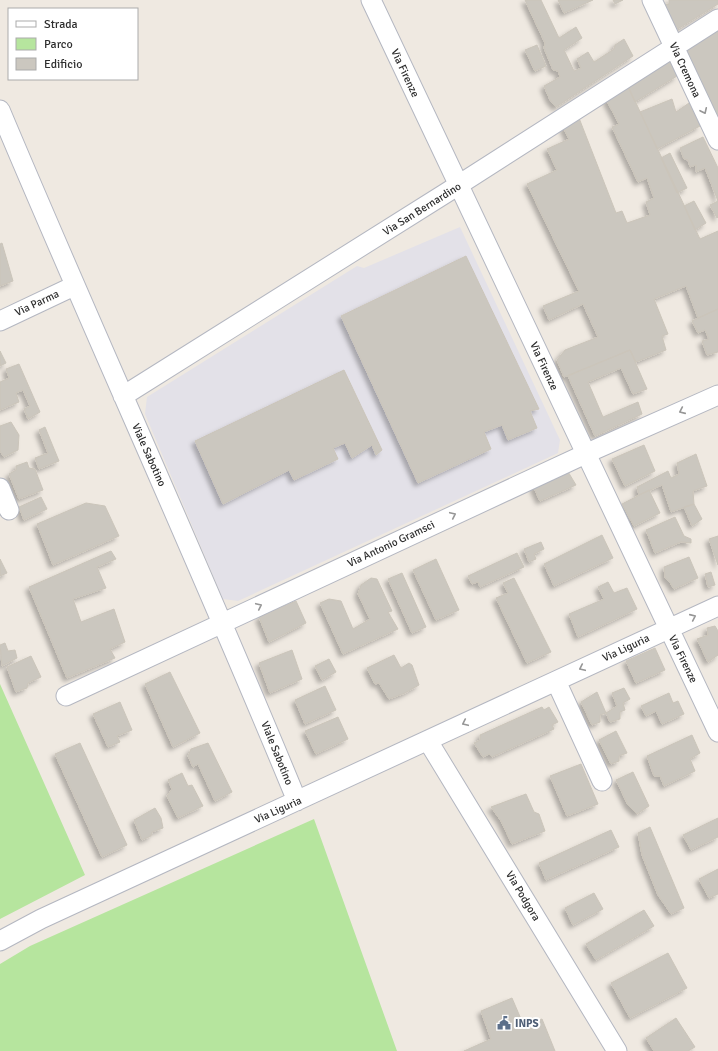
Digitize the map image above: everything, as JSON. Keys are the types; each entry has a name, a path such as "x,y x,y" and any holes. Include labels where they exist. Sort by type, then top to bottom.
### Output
{"street":[{"name":"Via Firenze","path":"371,0 718,732"},
{"name":"Via Cremona","path":"652,0 718,140"},
{"name":"Via San Bernardino","path":"123,396 458,186 718,19"},
{"name":"Viale Sabotino","path":"0,110 74,286 223,622 297,801"},
{"name":"Via Parma","path":"0,321 74,286"},
{"name":"Via Antonio Gramsci","path":"66,696 585,454 718,395"},
{"path":"0,488 9,510"},
{"name":"Via Liguria","path":"0,941 41,918 428,741 556,680 718,606"},
{"path":"556,680 602,781"},
{"name":"Via Podgora","path":"428,741 617,1051"}],"shaded area":[{"path":"460,227 560,440 558,453 238,601 223,599 145,414 147,397 357,266 364,268"}],"green space":[{"path":"0,684 85,875 0,919"},
{"path":"314,819 397,1051 0,1051 0,964 30,946"}],"building":[{"path":"525,0 541,0 559,38 576,27 582,38 564,50 574,71 581,68 577,59 588,52 594,62 614,49 615,45 624,39 633,56 556,107 550,100 544,86 560,77 558,71 553,70 544,48 545,43"},
{"path":"558,0 593,0 564,13"},
{"path":"613,0 623,0 615,4"},
{"path":"669,0 718,0 718,4 676,30 663,5 669,4"},
{"path":"718,26 718,125 683,49"},
{"path":"537,45 546,66 535,71 525,50"},
{"path":"670,58 677,76 635,102 626,83"},
{"path":"628,86 700,239 718,231 718,309 698,318 686,286 654,299 668,334 662,336 666,350 636,362 630,350 564,377 557,360 565,350 598,337 583,304 549,320 543,306 579,291 527,184 557,170 547,149 569,139 563,127 579,118 616,213 622,211 627,223 650,215 646,202 654,198 647,178 638,182 612,127 619,124 606,99"},
{"path":"672,99 676,112 689,103 700,126 657,149 640,112"},
{"path":"703,137 718,168 718,201 705,168 696,172 696,165 690,167 688,160 684,159 680,148"},
{"path":"670,153 687,188 677,193 661,158"},
{"path":"694,201 706,223 695,230 684,206"},
{"path":"718,201 718,217 717,218 710,205"},
{"path":"2,243 13,281 0,286 0,244"},
{"path":"466,256 539,409 530,411 537,428 508,440 502,425 484,432 491,449 418,483 341,316"},
{"path":"718,309 718,352 707,355 702,341 709,339 705,330 698,333 692,321"},
{"path":"630,350 647,389 633,394 621,368 588,382 603,417 638,402 642,414 595,436 568,376"},
{"path":"0,351 6,363 0,366"},
{"path":"19,364 40,412 28,419 24,409 30,406 23,390 16,393 19,402 0,410 0,382 9,378 6,369"},
{"path":"344,370 382,450 376,455 372,445 352,458 345,443 333,448 338,459 294,480 289,470 223,504 195,441"},
{"path":"11,422 19,435 18,450 4,457 0,451 0,426"},
{"path":"45,427 59,461 39,469 35,458 48,453 39,430"},
{"path":"644,445 655,471 625,486 612,459"},
{"path":"696,454 707,486 693,491 694,504 671,512 662,485 639,495 637,487 668,471 671,478 679,474 677,463"},
{"path":"27,462 29,468 35,469 43,490 19,499 9,474 16,470 16,466"},
{"path":"567,470 576,485 540,501 533,486"},
{"path":"649,490 660,513 634,526 622,504"},
{"path":"41,497 47,509 24,520 19,507"},
{"path":"86,503 105,506 119,536 53,565 37,524"},
{"path":"694,504 702,519 692,526 684,507"},
{"path":"675,517 684,536 691,539 691,543 681,542 655,553 646,530"},
{"path":"602,535 613,558 554,586 544,564"},
{"path":"718,536 718,565 709,539"},
{"path":"541,542 544,549 534,554 536,559 529,562 524,549"},
{"path":"111,551 116,559 97,567 106,588 73,599 81,622 114,609 125,642 110,649 115,658 67,678 29,587"},
{"path":"517,553 524,567 480,587 478,582 472,584 468,576"},
{"path":"689,557 698,578 674,589 665,578 664,567"},
{"path":"0,559 7,573 0,576"},
{"path":"436,559 459,610 436,620 413,570"},
{"path":"711,572 715,585 708,587 705,574"},
{"path":"402,573 426,627 412,633 388,579"},
{"path":"371,578 377,579 392,611 388,612 398,629 343,654 320,603 329,599 341,601 353,629 370,619 358,594 361,585"},
{"path":"514,578 551,652 527,663 496,598 508,593 503,583"},
{"path":"608,582 614,593 627,588 637,609 578,637 569,614 604,599 598,587"},
{"path":"296,601 306,623 269,642 259,617"},
{"path":"715,626 718,631 718,655 708,662 697,639 708,635 707,628"},
{"path":"5,643 8,651 15,650 17,658 2,666 0,645"},
{"path":"655,648 665,670 636,683 626,661"},
{"path":"292,650 302,679 270,693 259,663"},
{"path":"394,655 401,668 409,663 412,665 419,685 405,693 389,699 379,683 375,684 367,668"},
{"path":"31,656 41,677 28,683 27,688 16,692 7,667"},
{"path":"329,659 336,672 322,680 315,666"},
{"path":"170,672 200,733 173,747 145,684"},
{"path":"325,686 336,710 305,724 295,700"},
{"path":"624,688 630,699 623,703 625,710 620,712 620,719 610,722 606,713 617,706 612,693"},
{"path":"597,692 606,713 600,715 600,722 592,725 581,702"},
{"path":"669,693 673,703 678,701 684,714 662,724 656,711 646,716 641,706"},
{"path":"120,702 132,730 117,736 120,742 108,747 93,714"},
{"path":"542,707 544,710 549,707 558,722 552,725 554,729 492,757 489,754 483,757 474,743 480,740 480,735"},
{"path":"338,717 348,739 316,754 305,731"},
{"path":"616,731 627,753 619,756 619,761 611,764 599,740"},
{"path":"692,735 700,753 690,759 695,771 664,786 660,776 654,776 647,756"},
{"path":"80,743 127,845 102,857 55,754"},
{"path":"208,743 232,792 215,801 198,764 193,767 188,756 191,749"},
{"path":"581,764 598,804 567,816 550,776"},
{"path":"633,772 649,806 637,814 628,805 616,780"},
{"path":"182,773 188,786 192,785 203,806 178,818 167,796 172,789 168,780"},
{"path":"526,794 534,812 539,814 545,831 512,844 501,821 491,807"},
{"path":"155,808 161,818 163,828 152,832 151,836 142,840 134,820"},
{"path":"718,818 718,837 691,850 683,835"},
{"path":"650,827 684,908 671,914 658,895 642,855 638,833"},
{"path":"611,830 619,847 546,880 539,863"},
{"path":"718,869 718,894 709,898 699,879"},
{"path":"594,893 603,909 573,925 565,908"},
{"path":"644,910 654,926 596,960 586,944"},
{"path":"668,953 687,988 630,1018 611,983"},
{"name":"INPS","path":"512,998 524,1026 542,1019 555,1051 464,1051 491,1039 481,1011"},
{"path":"676,1018 695,1047 688,1051 654,1051 646,1038"}],"place":[{"name":"INPS","path":"504,1023"}]}
